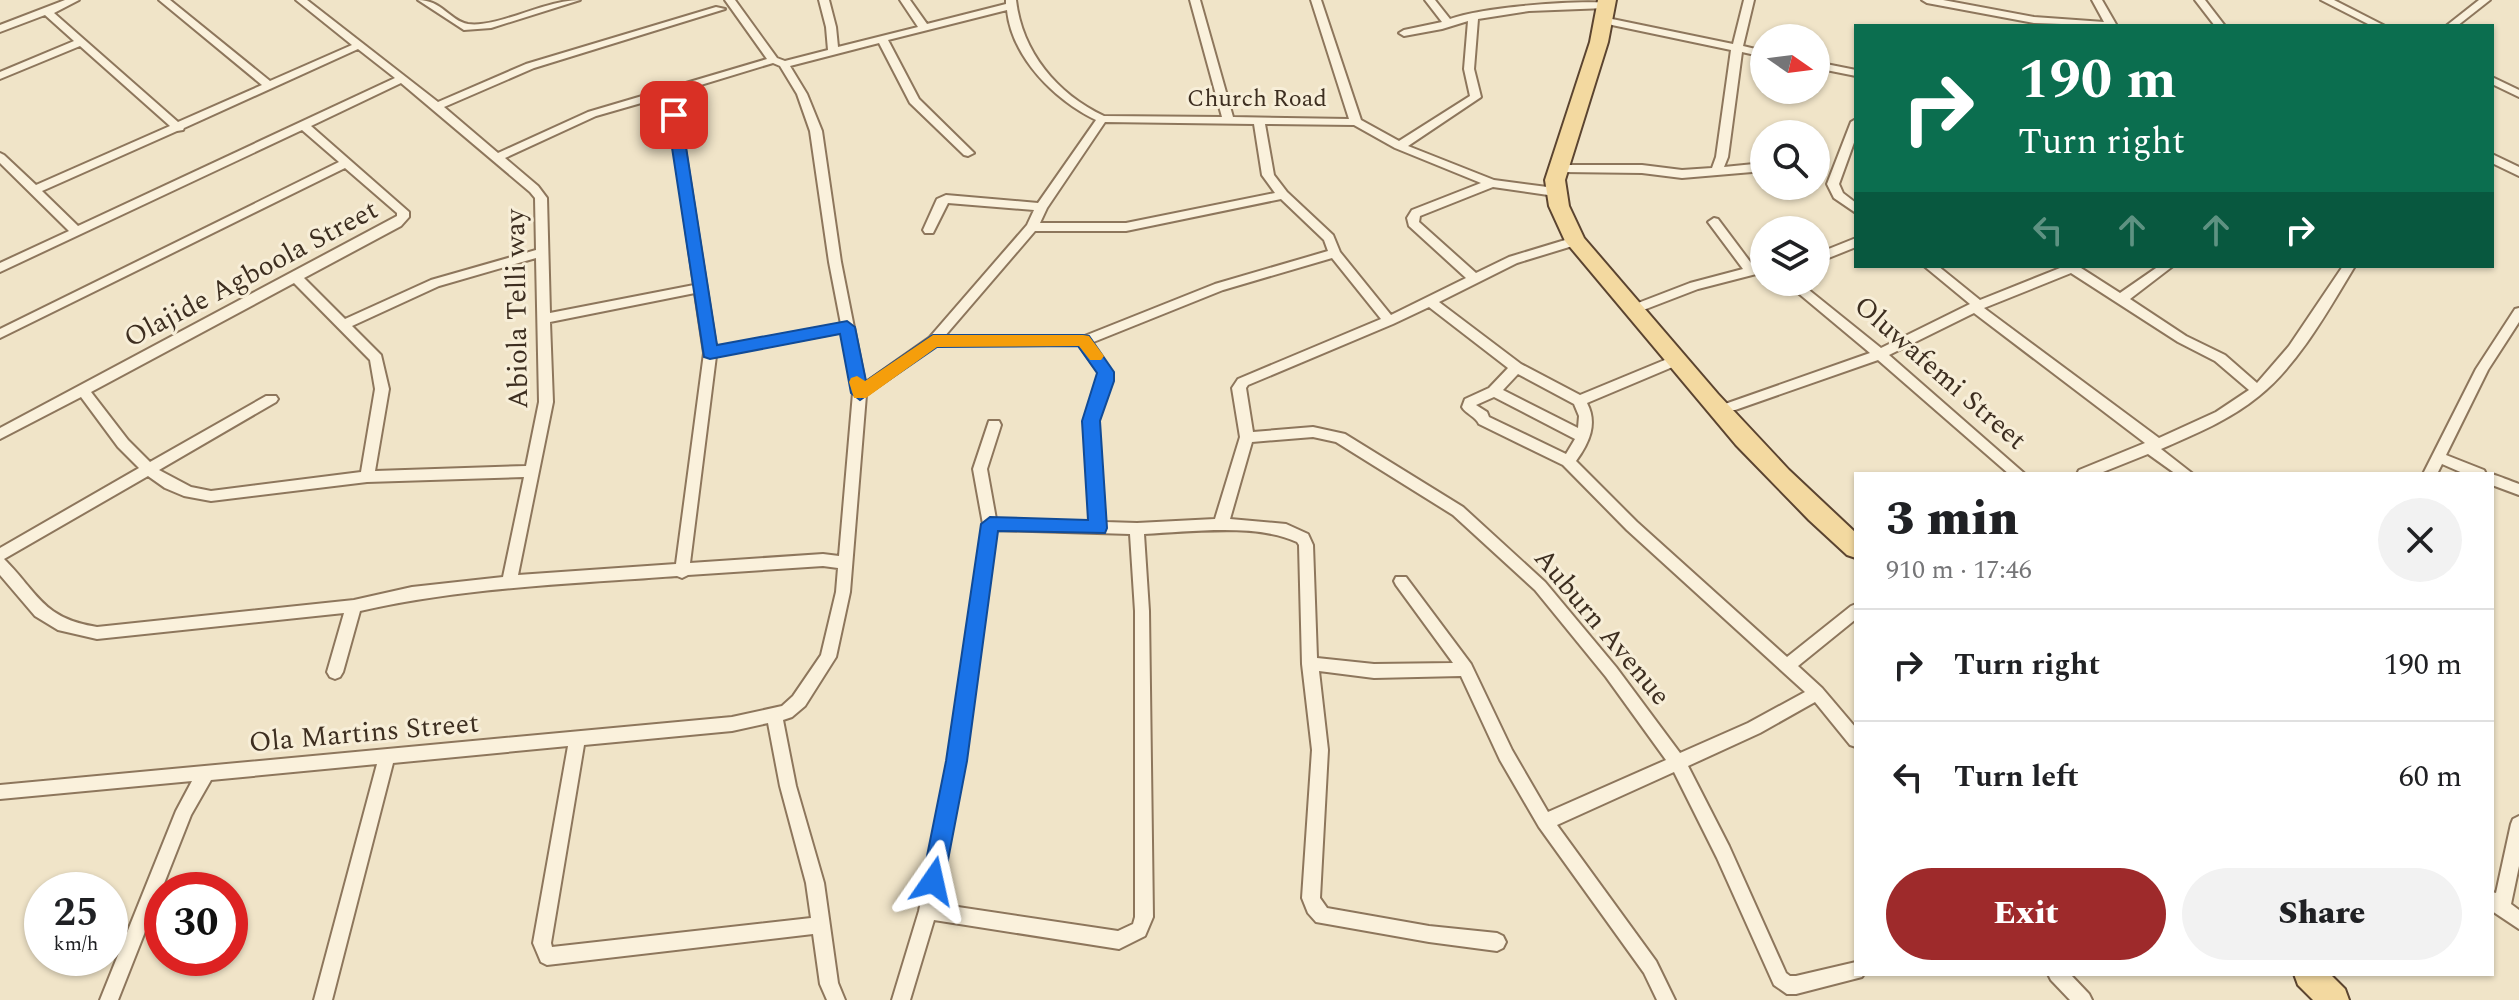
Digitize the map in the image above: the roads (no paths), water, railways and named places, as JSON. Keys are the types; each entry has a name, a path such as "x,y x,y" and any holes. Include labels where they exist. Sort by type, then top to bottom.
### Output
{"main road":[{"path":"1611,7 1567,169 1565,194 1579,231 1798,482 1854,532"},
{"path":"1611,7 1558,169 1555,192 1575,241 1770,466 1854,546"},
{"path":"2296,976 2318,1000"},
{"path":"2311,976 2334,1000"}],"street":[{"path":"0,29 74,0"},
{"path":"164,0 269,85"},
{"name":"Abiola Telli way","path":"301,0 399,80 437,106 541,198 546,402 509,582"},
{"path":"423,0 464,27 487,26 575,0"},
{"path":"824,0 833,53"},
{"path":"905,0 924,28"},
{"path":"1195,0 1229,121"},
{"path":"1316,0 1356,122"},
{"path":"1430,0 1448,23"},
{"path":"1717,169 1722,157 1737,48 1749,0"},
{"path":"1927,0 2004,16 2100,24"},
{"path":"1998,0 2004,16 2012,24"},
{"path":"2097,0 2111,24"},
{"path":"2200,0 2218,24"},
{"path":"2326,0 2371,24"},
{"path":"2454,24 2485,0"},
{"path":"496,158 592,114 779,62 883,40 1011,3"},
{"name":"Church Road","path":"1011,3 1019,34 1040,70 1074,105 1102,119 1356,122 1399,146 1492,183 1527,191 1555,192"},
{"path":"437,106 559,56 725,4 779,62 802,94 816,131 860,393 843,592 828,657 799,701 786,712 774,716 788,786 815,883 829,984 836,1000"},
{"path":"1404,33 1530,4 1611,7 1750,51"},
{"path":"53,8 49,13 179,128"},
{"path":"1399,146 1476,97 1469,69 1473,16"},
{"path":"883,40 914,101 968,153"},
{"path":"0,76 80,42"},
{"path":"33,191 357,46"},
{"path":"1830,68 1854,73"},
{"path":"0,268 399,80"},
{"path":"2494,82 2519,94"},
{"path":"666,94 676,124 710,353 682,572"},
{"path":"860,393 933,341 1032,227 1041,207 1102,119"},
{"path":"1259,121 1265,166 1283,195 1329,238 1335,253 1389,321"},
{"name":"Olajide Agboola Street","path":"0,434 84,392 403,217 403,212 304,126"},
{"path":"1854,127 1833,184 1838,195 1854,207"},
{"path":"0,157 77,232"},
{"path":"2494,159 2519,172"},
{"path":"0,334 346,163"},
{"path":"1567,169 1642,169 1682,174 1750,168"},
{"path":"1473,277 1413,223 1413,218 1416,213 1492,183"},
{"path":"1032,227 1126,227 1283,195"},
{"path":"929,230 941,202 946,199 1041,207"},
{"path":"1642,306 1749,269 1714,222"},
{"path":"1221,524 1247,437 1239,388 1243,382 1389,321 1473,277 1513,260 1575,241"},
{"path":"1830,253 1854,243"},
{"path":"345,324 435,283 542,252"},
{"path":"933,341 1083,341 1219,287 1335,253"},
{"path":"1932,268 2184,472"},
{"path":"1730,407 1880,354 1977,306 2072,268"},
{"path":"2075,268 2182,339 2220,358 2258,391"},
{"path":"2120,300 2164,268"},
{"path":"2089,472 2211,419 2258,391 2280,365 2348,268"},
{"path":"296,277 367,345 376,358 382,389 367,477"},
{"path":"546,318 700,288"},
{"name":"Oluwafemi Street","path":"1808,296 2016,472"},
{"path":"1430,301 1516,367 1579,401 1586,411 1582,436 1568,461"},
{"path":"2431,472 2482,369 2518,315"},
{"path":"710,353 847,327"},
{"path":"1083,341 1105,372 1105,381 1091,421 1098,528"},
{"path":"1579,401 1677,360"},
{"path":"1516,367 1494,391 1470,402 1469,407 1482,415 1484,420 1568,461 1632,526 1817,693 1854,738"},
{"path":"1494,391 1582,436"},
{"path":"84,392 145,470 182,491 211,496 367,477 533,471"},
{"path":"0,555 271,399"},
{"path":"901,1000 928,911 956,761 990,524 980,469 994,425"},
{"name":"Auburn Avenue","path":"1247,437 1313,432 1340,438 1470,520 1540,586 1618,681 1678,763 1723,852 1780,979 1787,985 1854,971"},
{"path":"2440,458 2474,472"},
{"path":"2494,480 2519,490"},
{"path":"990,524 1137,529 1221,524 1286,530 1303,538 1310,664 1320,750 1311,898 1314,907 1322,916 1497,942"},
{"path":"928,911 1119,940 1139,930 1144,917 1144,733 1137,529"},
{"path":"0,564 46,618 61,628 118,631 354,606 412,593 509,582 823,560 845,563"},
{"path":"1401,581 1466,669 1506,755 1545,822 1650,967 1666,1000"},
{"path":"335,672 354,606"},
{"path":"1788,665 1854,612"},
{"path":"1310,664 1386,671 1466,669"},
{"path":"1545,822 1754,728 1817,693"},
{"name":"Ola Martins Street","path":"2,795 732,724 774,716"},
{"path":"577,739 542,943 547,956 821,925"},
{"path":"323,1000 387,756"},
{"path":"109,1000 184,811 206,773"},
{"path":"2519,824 2497,904 2519,921"},
{"path":"2059,976 2083,1000"}]}
